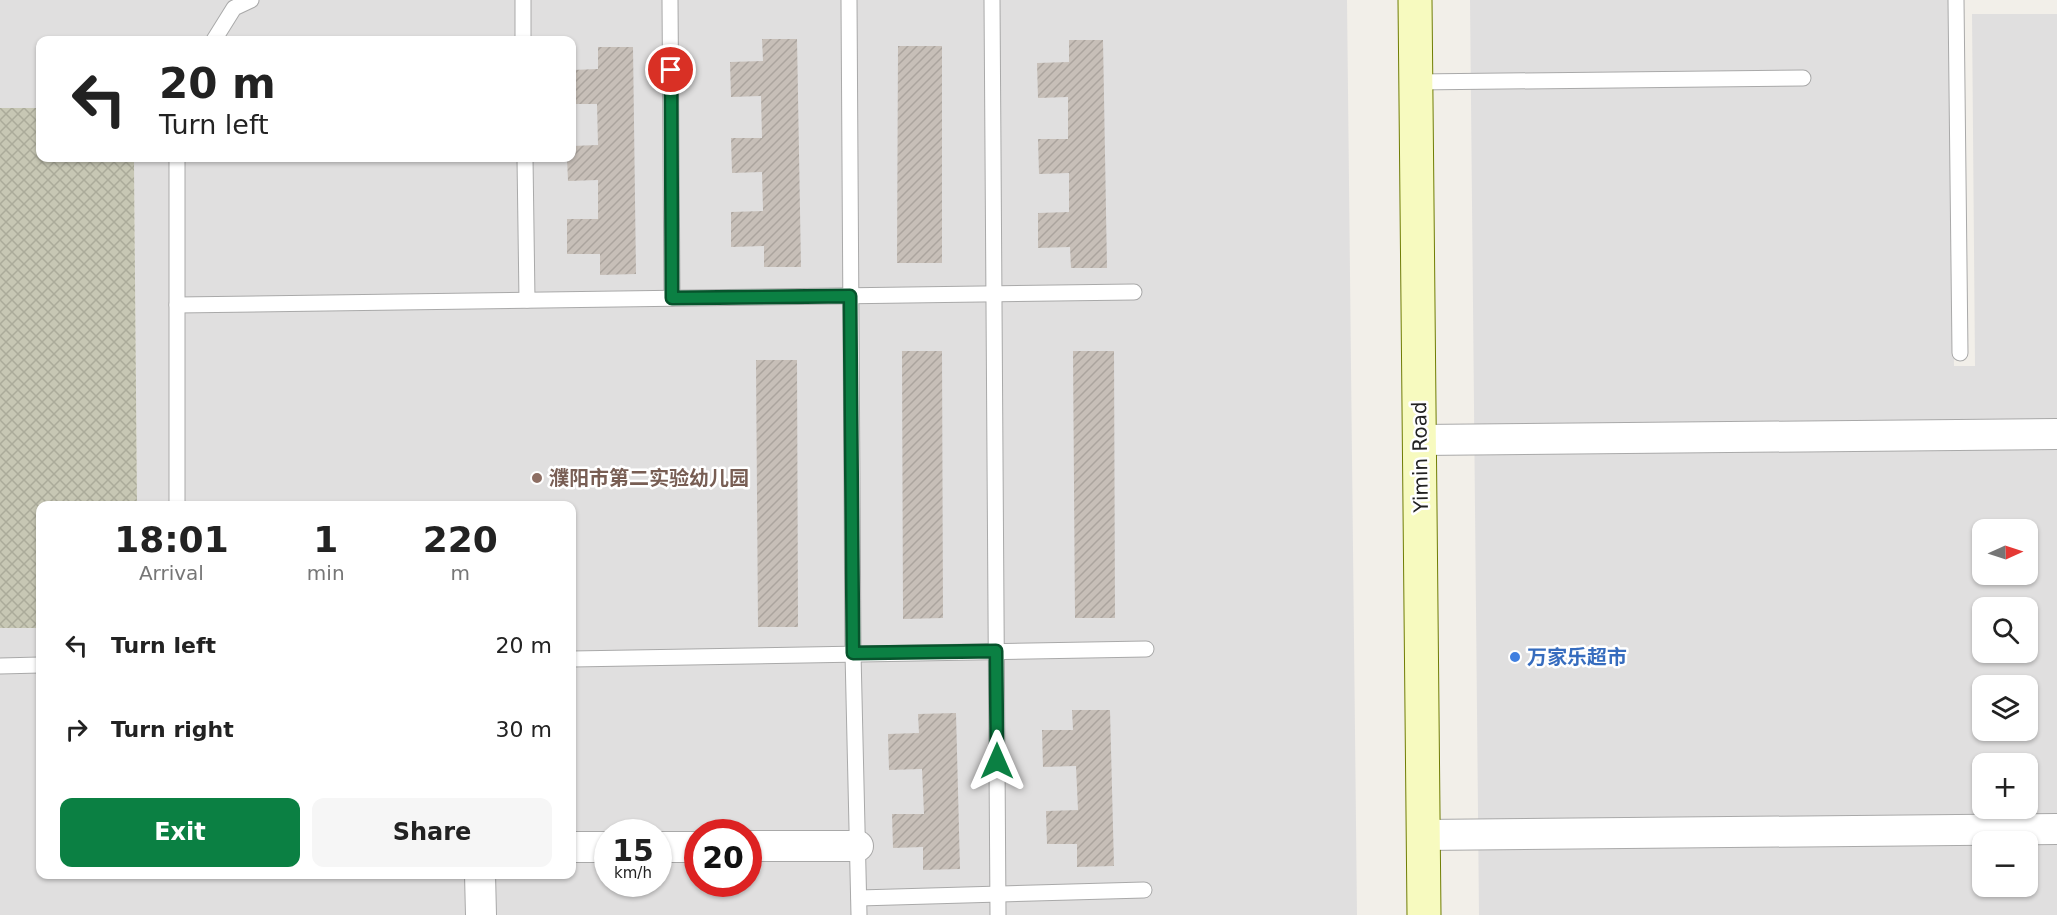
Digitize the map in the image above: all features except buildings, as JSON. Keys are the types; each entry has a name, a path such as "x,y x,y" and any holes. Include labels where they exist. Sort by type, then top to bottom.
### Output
{"street":[{"name":"Yimin Road","path":"1415,0 1424,915"},
{"path":"1420,440 2057,434"},
{"path":"1423,835 2057,829"},
{"path":"762,846 858,846"},
{"path":"576,847 594,847"},
{"path":"480,879 481,915"}],"lane":[{"path":"216,36 234,8 251,0"},
{"path":"523,0 523,36"},
{"path":"670,0 672,298"},
{"path":"849,0 853,653 859,915"},
{"path":"993,0 998,915"},
{"path":"1956,0 1960,353"},
{"path":"1416,82 1803,78"},
{"path":"177,162 177,501"},
{"path":"525,162 526,300"},
{"path":"177,305 1134,292"},
{"path":"576,659 1146,649"},
{"path":"0,666 36,665"},
{"path":"859,898 1144,890"}],"shaded area":[{"path":"0,0 1347,0 1357,915 0,915 0,628 36,628 36,879 576,879 576,501 137,501 134,162 576,162 576,36 36,36 36,108 0,108"},
{"path":"1470,0 1950,0 1954,366 1975,366 1972,14 2057,14 2057,915 1479,915"},
{"path":"0,108 36,108 36,162 134,162 137,501 36,501 36,628 0,628"}],"place":[{"name":"濮阳市第二实验幼儿园","path":"537,478"},
{"name":"万家乐超市","path":"1515,657"}],"route":[{"path":"671,70 672,298 850,296 853,653 996,651 997,761"}]}
